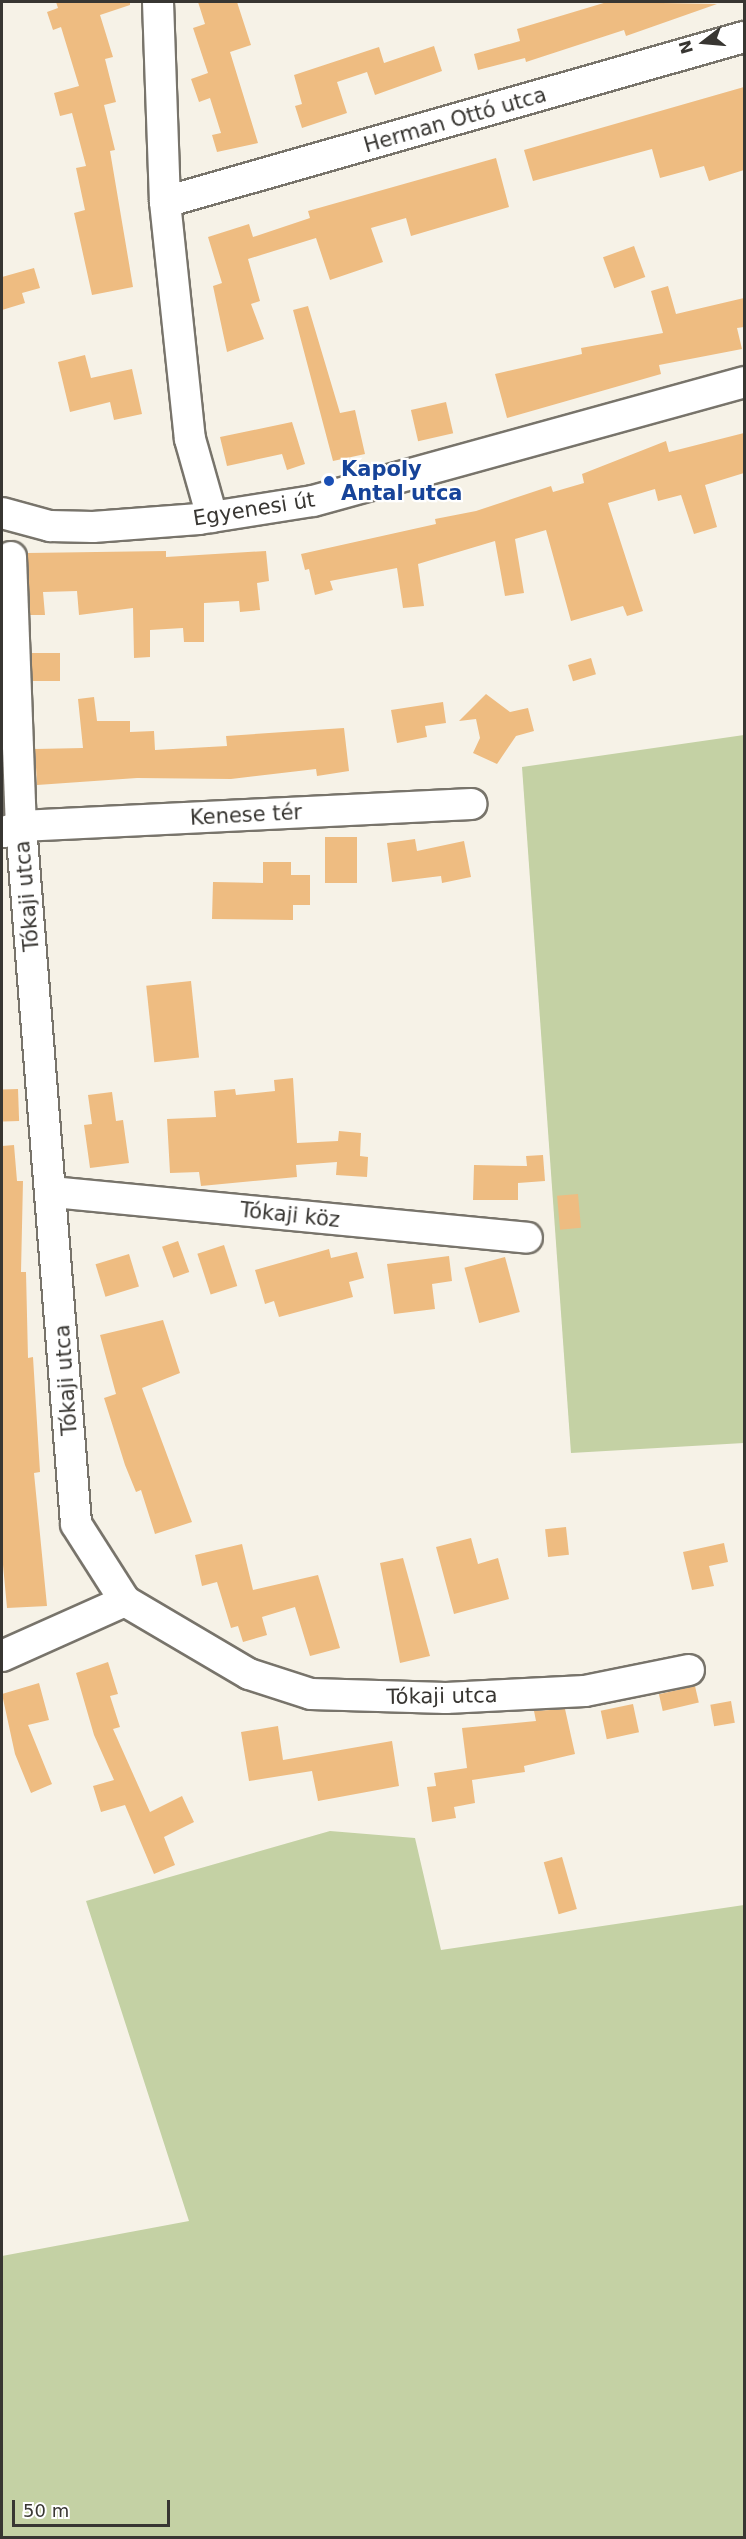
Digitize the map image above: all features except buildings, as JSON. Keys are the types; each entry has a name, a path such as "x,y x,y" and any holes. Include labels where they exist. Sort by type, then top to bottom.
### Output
{"street":[{"path":"158,2 165,202 190,440 212,517"},
{"name":"Herman Ottó utca","path":"165,202 744,37"},
{"name":"Egyenesi út","path":"2,513 50,526 82,527 212,517 313,501 744,382"},
{"name":"Tókaji utca","path":"11,557 8,821 53,1192 76,1524 125,1601 249,1674 311,1694 446,1698 585,1691 689,1670"},
{"name":"Kenese tér","path":"8,821 471,804"},
{"name":"Tókaji köz","path":"53,1192 527,1238"},
{"path":"2,1656 125,1601"}],"green space":[{"path":"744,735 744,1443 571,1453 522,767"},
{"path":"330,1831 415,1838 441,1950 744,1905 744,2537 2,2537 2,2256 189,2221 86,1901"}],"place":[{"name":"Kapoly Antal utca","path":"329,481"}]}
